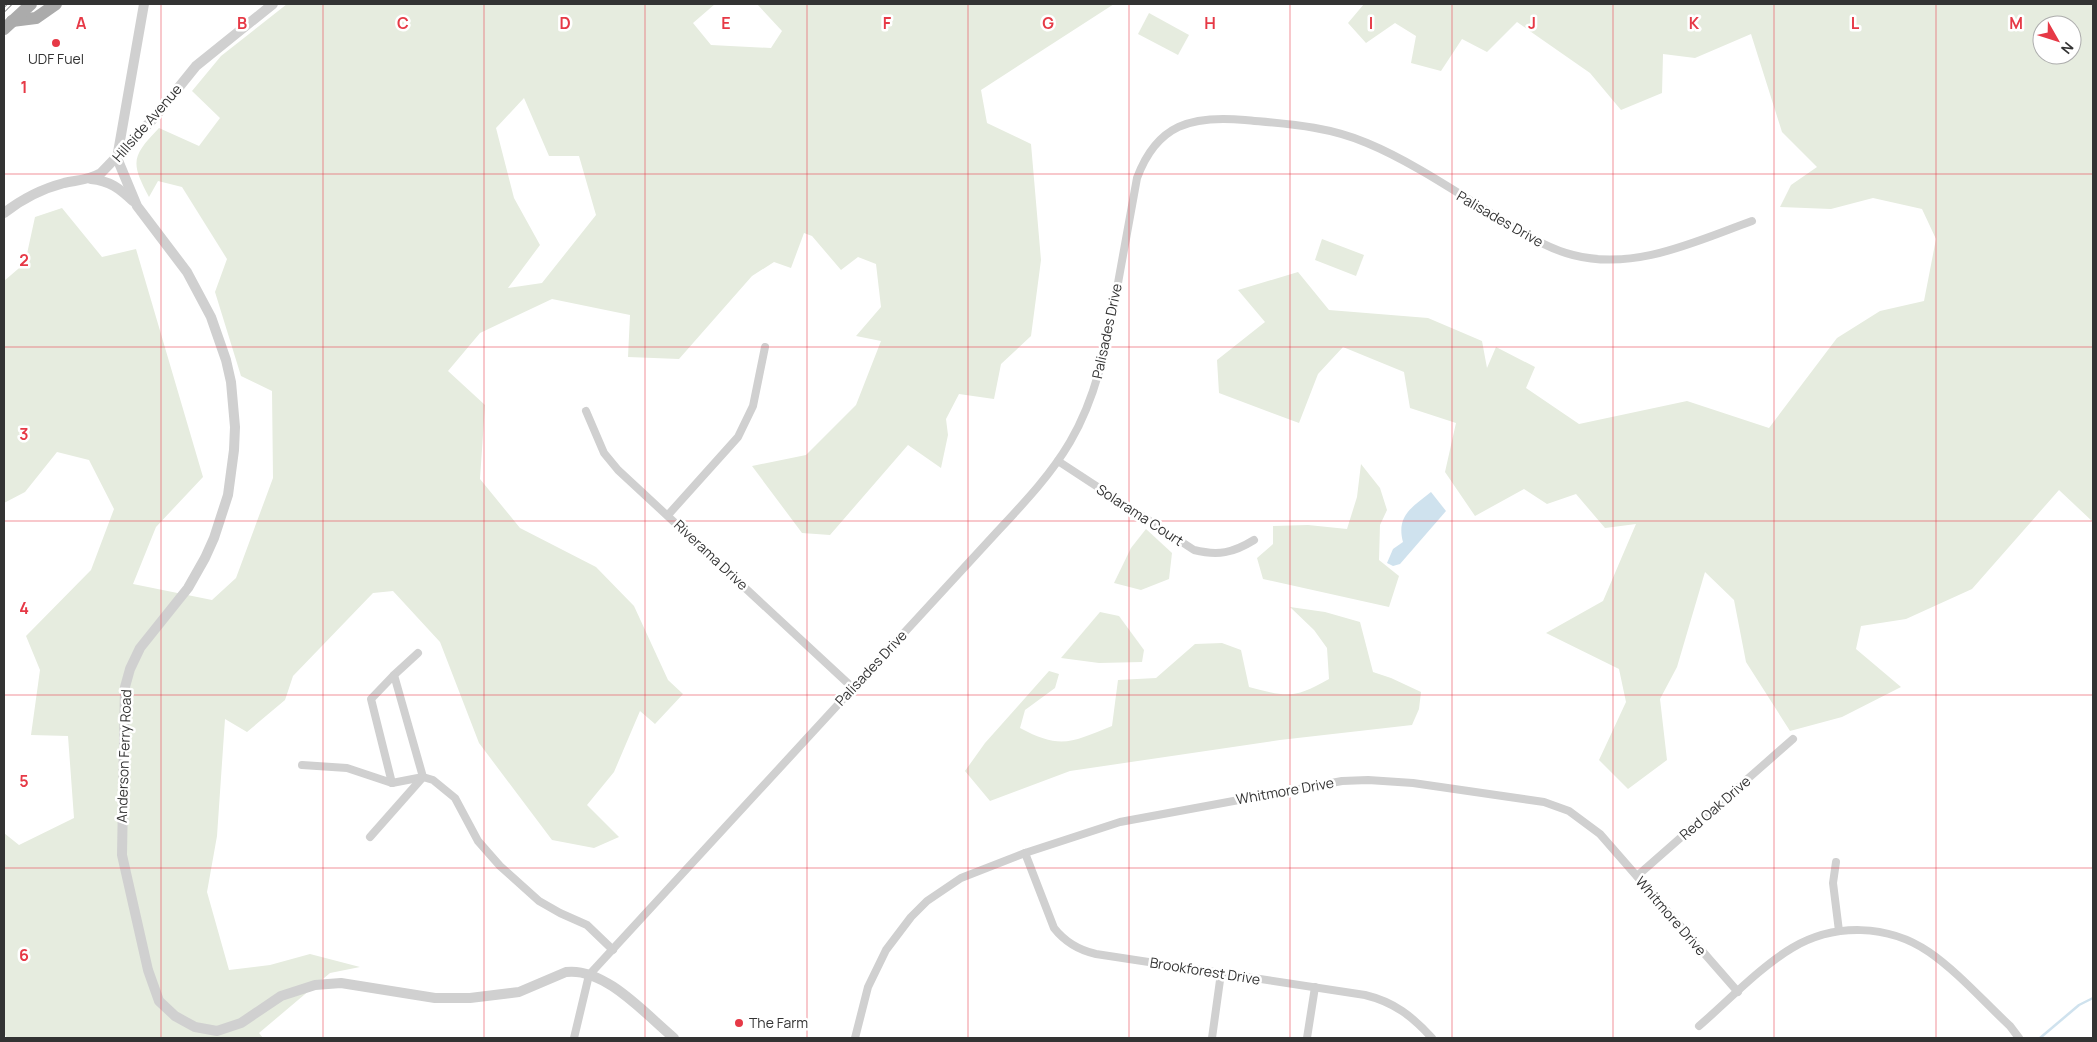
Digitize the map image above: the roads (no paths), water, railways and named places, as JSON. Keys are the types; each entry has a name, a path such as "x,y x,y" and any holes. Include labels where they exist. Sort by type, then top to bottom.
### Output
{"main road":[{"path":"8,25 31,4"},
{"path":"8,25 36,18 56,4"}],"street":[{"path":"117,158 144,4"},
{"name":"Hillside Avenue","path":"4,213 17,203 47,188 91,179 117,158 196,66 273,4"},
{"name":"Palisades Drive","path":"589,975 1038,488 1058,461 1082,419 1098,377 1107,340 1137,178 1142,164 1157,142 1185,123 1208,118 1223,118 1304,125 1347,135 1388,153 1540,243 1572,255 1590,259 1609,260 1646,257 1752,221"},
{"path":"124,120 134,128 143,130"},
{"name":"Anderson Ferry Road","path":"117,158 137,206 187,272 211,317 228,367 235,427 229,487 214,538 188,588 140,648 130,669 125,687 122,855 148,970 159,1000 185,1022 217,1031 241,1023 281,996 326,983 356,984 435,998 470,998 519,992 566,972 574,971 606,981 674,1038"},
{"path":"91,179 106,181 118,187 137,206"},
{"path":"668,516 738,437 753,406 765,347"},
{"name":"Riverama Drive","path":"586,411 598,443 610,462 853,688"},
{"name":"Solarama Court","path":"1058,461 1194,550 1205,553 1227,554 1254,540"},
{"path":"392,783 371,698 418,653"},
{"path":"394,675 423,777"},
{"name":"Red Oak Drive","path":"1637,876 1794,739"},
{"path":"302,765 347,768 392,783 423,777 433,780 455,798 478,841 512,878 554,911 587,925 613,950"},
{"path":"370,837 423,777"},
{"name":"Whitmore Drive","path":"855,1038 862,1005 875,970 896,934 927,901 961,878 1084,832 1120,822 1316,784 1368,780 1413,783 1555,805 1582,819 1594,829 1637,876 1738,992"},
{"name":"Brookforest Drive","path":"1025,853 1048,918 1070,944 1096,954 1365,995 1393,1004 1417,1022 1432,1038"},
{"path":"1836,862 1832,883 1840,931"},
{"path":"1699,1026 1792,948 1810,939 1840,931 1870,930 1917,944 1940,960 2019,1037"},
{"path":"1212,1038 1222,973"},
{"path":"574,1038 589,975"},
{"path":"1307,1038 1315,987"}],"water":[{"path":"1431,492 1446,511 1400,564 1393,566 1387,563 1393,549 1403,542 1402,525 1407,513"}],"waterway":[{"path":"2040,1038 2079,1005 2093,998"}],"railway":[{"path":"4,10 10,4"}],"place":[{"name":"UDF Fuel","path":"56,43"},
{"name":"The Farm","path":"739,1023"}]}
